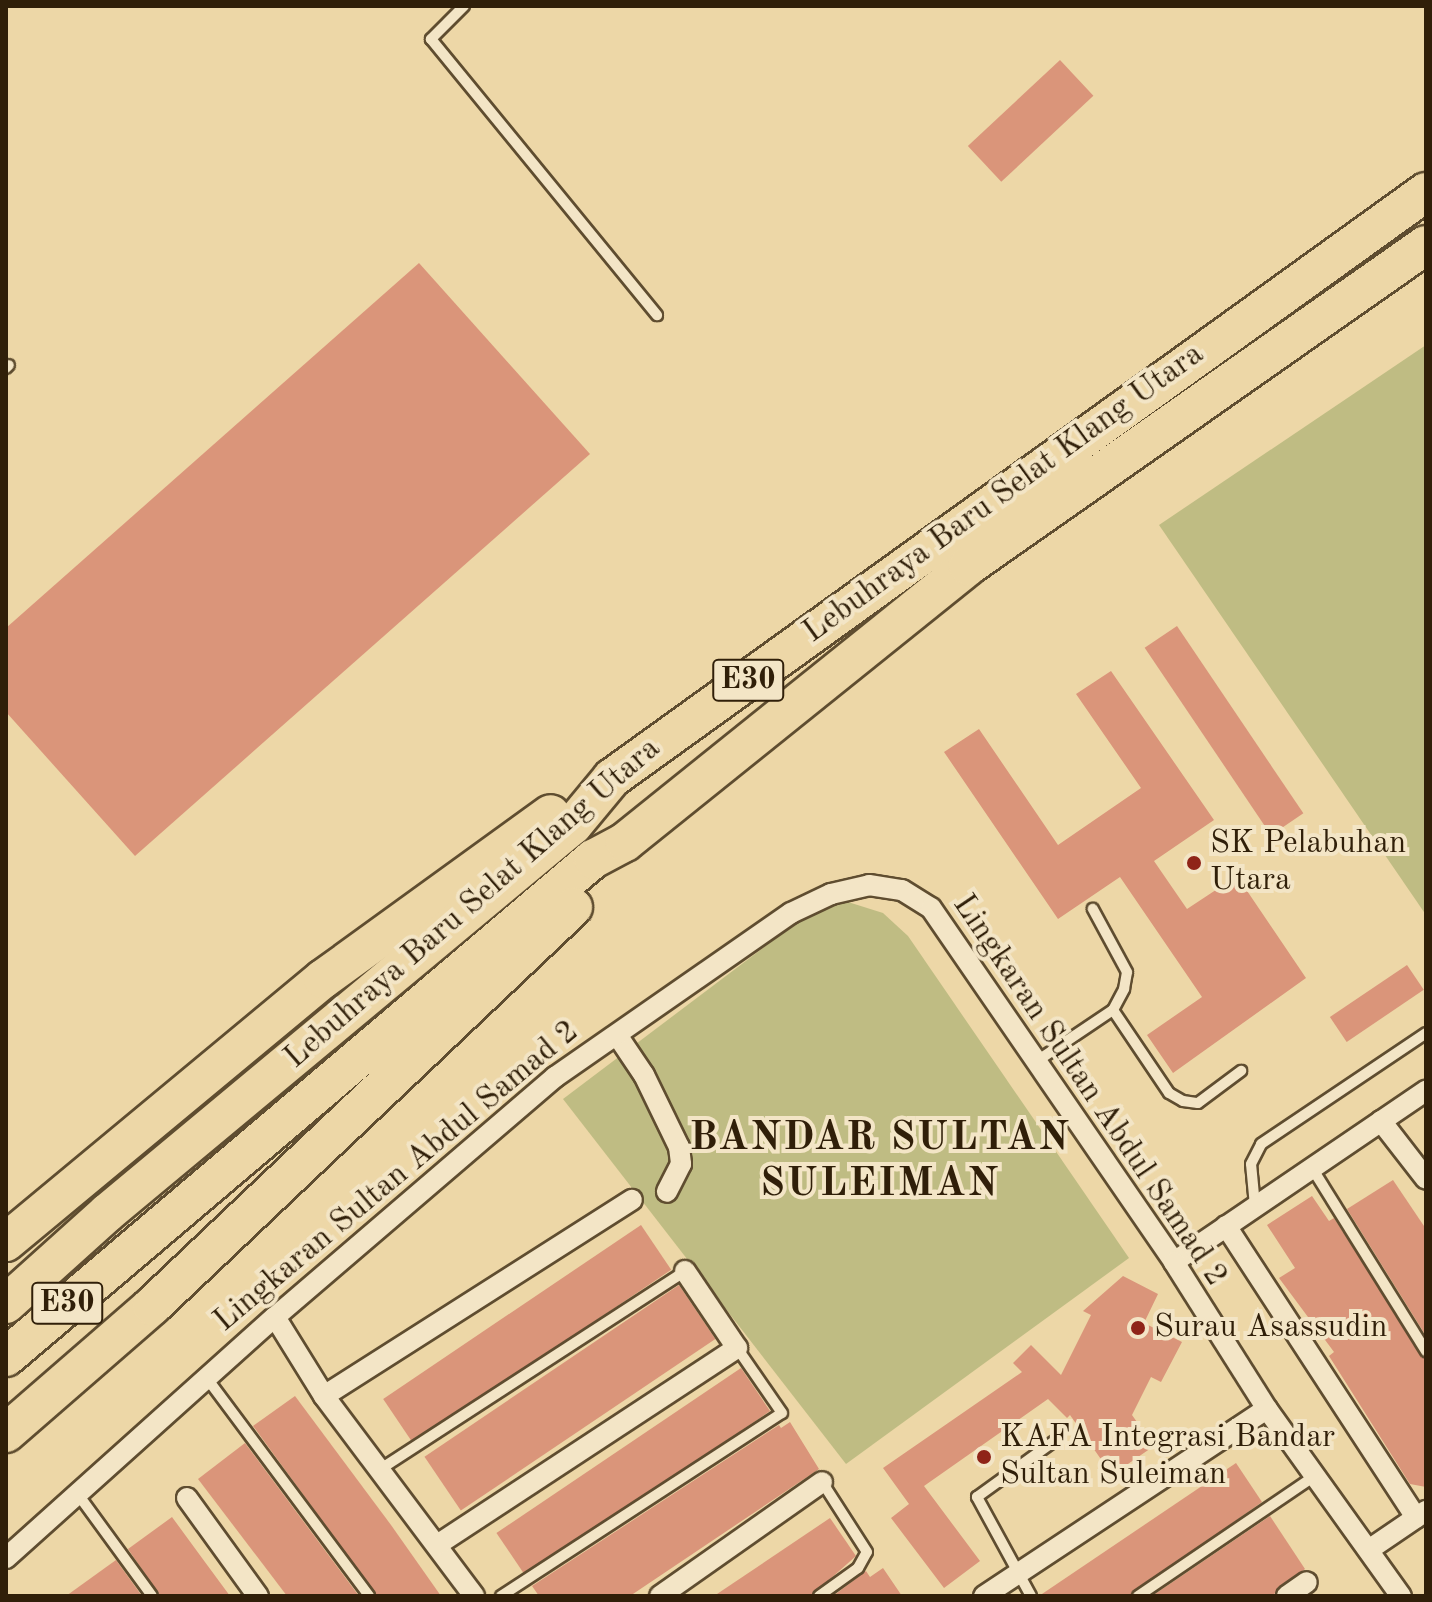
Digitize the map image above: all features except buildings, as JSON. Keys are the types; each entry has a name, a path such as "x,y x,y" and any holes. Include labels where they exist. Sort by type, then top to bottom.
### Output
{"highway":[{"name":"Lebuhraya Baru Selat Klang Utara","path":"6,1304 107,1213 573,825 612,778 1426,192"},
{"name":"Lebuhraya Baru Selat Klang Utara","path":"6,1357 128,1249 593,859 625,842 968,566 1426,245"},
{"path":"6,1242 323,979 557,809 612,778"},
{"path":"6,1433 152,1306 606,876 625,842"}],"street":[{"name":"Lingkaran Sultan Abdul Samad 2","path":"6,1558 206,1377 555,1077 791,913 831,894 869,885 902,890 931,908 1174,1262 1267,1409 1401,1596"},
{"path":"617,1035 644,1075 679,1147 681,1164 667,1192"},
{"path":"1174,1262 1426,1091"},
{"path":"1381,1121 1426,1179"},
{"path":"324,1396 632,1200"},
{"path":"1226,1226 1421,1514 1370,1549"},
{"path":"437,1545 737,1348 685,1271"},
{"path":"275,1317 324,1396 474,1596"},
{"path":"984,1596 1267,1409"},
{"path":"660,1596 822,1482"},
{"path":"187,1498 258,1596"},
{"path":"1287,1596 1307,1582"}],"lane":[{"path":"464,6 431,39 657,315"},
{"path":"1037,1061 1113,1010 1127,972 1093,909"},
{"path":"1113,1010 1169,1093 1183,1101 1198,1103 1241,1071"},
{"path":"1255,1206 1251,1164 1261,1144 1426,1033"},
{"path":"1312,1168 1426,1351"},
{"path":"379,1470 685,1271"},
{"path":"501,1596 782,1413 737,1348"},
{"path":"206,1377 369,1596"},
{"path":"1031,1596 977,1497 1060,1437"},
{"path":"1138,1596 1316,1475"},
{"path":"819,1596 858,1568 867,1552 822,1482"},
{"path":"77,1493 152,1596"}],"shaded area":[{"path":"1426,345 1426,915 1159,525"},
{"path":"848,902 883,913 908,936 1129,1258 846,1464 563,1099 808,914"}],"place":[{"name":"SK Pelabuhan Utara","path":"1194,863"},
{"name":"Surau Asassudin","path":"1138,1328"},
{"name":"KAFA Integrasi Bandar Sultan Suleiman","path":"984,1457"}],"district":[{"name":"BANDAR SULTAN SULEIMAN","path":"880,1162"}]}
